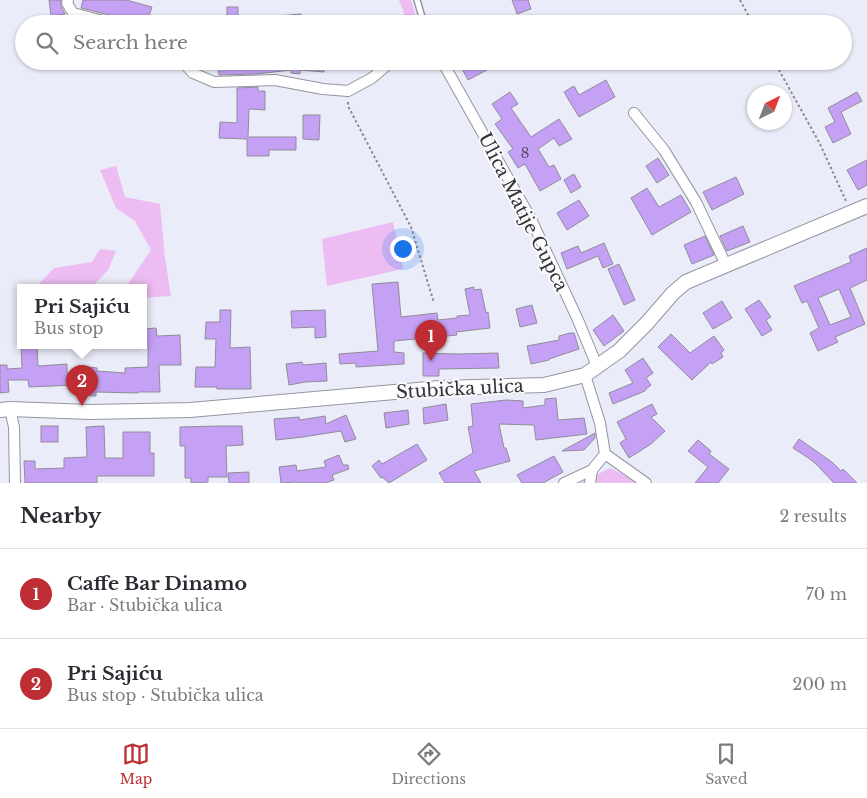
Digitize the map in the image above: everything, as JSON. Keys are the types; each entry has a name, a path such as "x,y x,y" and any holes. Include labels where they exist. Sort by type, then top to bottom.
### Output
{"main road":[{"name":"Stubička ulica","path":"5,409 90,412 190,410 440,388 544,385 585,375 619,351 673,293 686,282 867,206"}],"street":[{"path":"68,0 73,13 80,15"},
{"path":"190,70 214,82 275,80 323,89 348,90 372,78 381,70"},
{"name":"Ulica Matije Gupca","path":"447,70 531,219 578,320 597,366"},
{"path":"634,113 664,150 696,202 726,265"},
{"path":"585,375 600,423 605,454 646,483"},
{"path":"5,409 14,427 15,483"},
{"path":"564,483 592,470 605,454"},
{"path":"590,483 592,470"}],"lane":[{"path":"417,0 421,15"}],"path":[{"path":"740,0 748,15"},
{"path":"779,70 820,144 851,213"},
{"path":"348,90 348,106 411,227 434,303"}],"shaded area":[{"path":"399,0 411,0 415,15 405,15"},
{"path":"116,166 125,197 160,204 171,296 147,298 147,284 128,284 151,250 135,221 116,208 100,170"},
{"path":"393,222 403,269 327,286 322,239"},
{"path":"100,249 116,251 108,270 95,284 39,284 54,268 92,262"},
{"path":"610,468 637,483 580,483"}],"building":[{"path":"49,0 61,0 61,6 65,14 51,15"},
{"path":"83,0 126,0 152,7 149,15 109,15 81,8"},
{"path":"512,0 528,0 531,9 517,14"},
{"path":"227,7 238,7 238,15 227,15"},
{"path":"218,70 291,70 257,74 219,75"},
{"path":"291,70 300,70 300,74 291,73"},
{"path":"300,70 324,70 324,72"},
{"path":"463,70 487,70 468,80"},
{"path":"606,80 615,97 579,117 564,92 574,86 579,95"},
{"path":"258,87 258,91 265,91 265,110 249,109 248,137 296,137 296,150 269,150 269,156 247,156 247,139 219,138 220,122 237,123 237,88"},
{"path":"510,92 518,104 511,108 531,137 559,119 572,139 559,146 554,138 538,149 549,167 554,165 561,179 540,191 525,164 518,168 508,152 513,149 495,124 502,119 492,104"},
{"path":"857,92 862,101 841,112 851,134 833,143 825,127 835,122 828,108"},
{"path":"303,115 320,115 319,140 303,139"},
{"path":"658,158 669,175 657,183 646,166"},
{"path":"867,160 867,185 858,190 847,170"},
{"path":"574,174 581,187 571,193 564,180"},
{"path":"736,177 744,194 712,210 703,192"},
{"path":"647,188 659,207 681,195 691,212 652,235 631,198"},
{"path":"579,200 589,216 567,230 557,213"},
{"path":"743,226 750,242 727,251 720,236"},
{"path":"705,236 714,255 692,264 684,245"},
{"path":"604,243 613,264 603,268 598,256 567,269 561,253 578,246 581,253"},
{"path":"867,248 867,280 850,288 865,324 835,337 838,342 818,351 810,333 819,328 807,301 802,303 794,286 851,262 849,256","holes":["839,289 851,317 830,325 818,298"]},
{"path":"619,264 635,300 624,305 608,269"},
{"path":"398,282 401,317 437,313 438,320 470,315 465,289 474,287 474,290 481,289 486,313 488,312 490,328 456,332 457,335 394,341 394,352 404,353 404,364 356,367 356,363 340,364 339,354 378,351 372,284"},
{"path":"759,300 771,317 766,320 772,330 762,336 745,309"},
{"path":"722,301 732,318 713,329 703,313"},
{"path":"532,305 537,323 520,327 516,309"},
{"path":"220,310 231,310 230,348 250,347 251,389 195,387 196,367 215,367 216,339 205,339 206,322 220,322"},
{"path":"325,310 326,337 315,338 315,327 292,328 291,311"},
{"path":"613,315 624,331 604,346 593,330"},
{"path":"156,328 157,336 180,335 181,365 159,365 160,392 96,392 96,396 76,395 76,385 29,387 28,380 8,380 9,392 0,393 0,365 7,365 7,369 22,368 21,349 37,349 38,366 67,364 67,373 88,374 88,367 97,368 97,371 125,373 125,368 148,367 147,329"},
{"path":"574,333 579,349 549,360 531,364 527,346 559,340 559,336"},
{"path":"671,334 690,353 714,336 724,350 721,353 723,357 712,364 711,362 692,380 658,347"},
{"path":"423,353 498,353 499,368 439,369 439,376 423,376"},
{"path":"643,358 653,373 646,378 651,385 645,391 613,404 609,393 633,383 625,370"},
{"path":"302,362 303,365 326,363 327,381 289,385 286,364"},
{"path":"556,398 558,420 584,418 587,434 536,440 534,425 499,424 504,448 506,448 510,461 474,471 481,483 445,483 439,473 473,453 468,427 473,426 471,404 506,400 523,401 523,408 545,405 545,399"},
{"path":"446,404 448,420 424,424 423,408"},
{"path":"652,404 657,414 651,417 665,431 651,444 629,458 620,443 626,439 617,422"},
{"path":"408,410 409,424 386,428 384,413"},
{"path":"346,415 356,439 345,442 341,431 276,440 274,419 299,417 300,420 325,416 326,424"},
{"path":"41,426 58,426 58,442 41,442"},
{"path":"104,426 105,458 123,458 123,432 150,432 150,453 154,453 154,476 97,476 97,483 25,483 24,461 35,461 35,469 64,468 64,458 87,457 86,427"},
{"path":"242,426 243,445 226,446 227,477 208,477 208,482 191,483 191,478 185,478 185,446 180,446 180,427"},
{"path":"595,433 595,438 584,450 562,451"},
{"path":"799,439 833,463 841,471 843,469 857,483 834,483 816,464 793,448"},
{"path":"698,440 711,451 709,454 729,469 718,483 695,483 708,467 688,451"},
{"path":"417,444 427,460 389,483 381,478 372,466 379,460 382,464"},
{"path":"339,455 343,465 348,465 349,469 332,475 334,480 325,483 281,483 279,467 296,465 297,471 326,467 324,461"},
{"path":"554,456 563,472 543,483 522,483 517,475"},
{"path":"249,472 249,483 229,483 228,473"}],"place":[{"name":"Caffe Bar Dinamo","path":"431,361"},
{"name":"Pri Sajiću","path":"82,406"}]}
